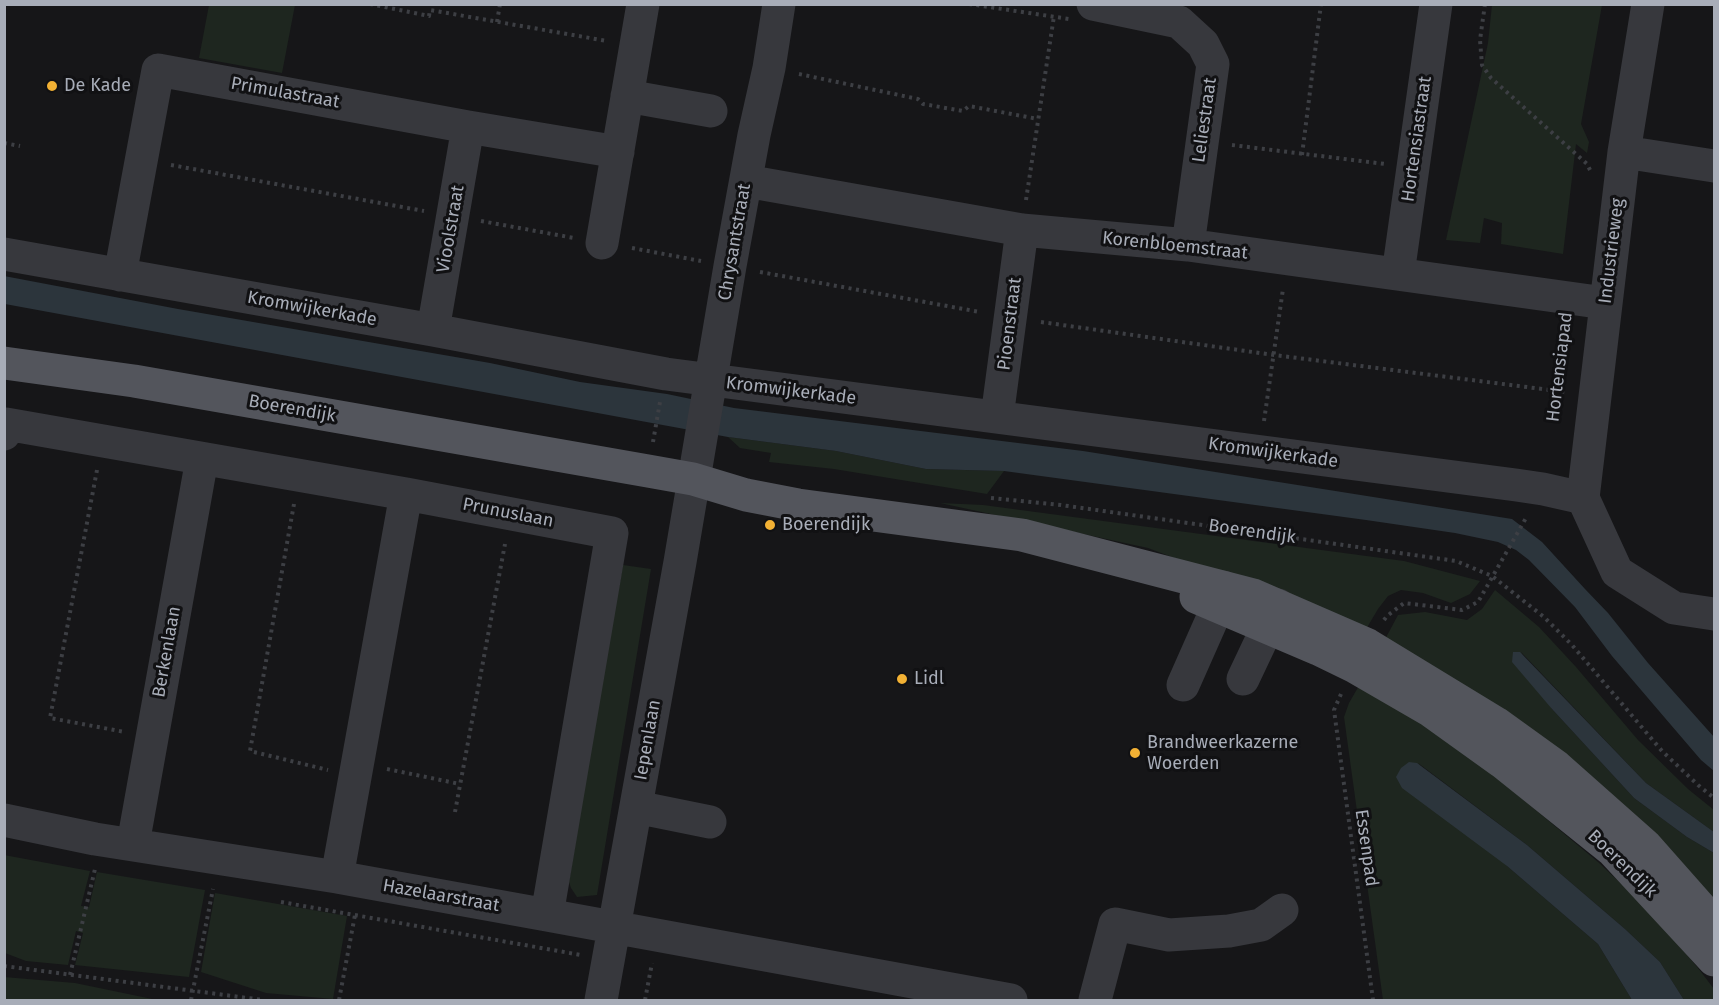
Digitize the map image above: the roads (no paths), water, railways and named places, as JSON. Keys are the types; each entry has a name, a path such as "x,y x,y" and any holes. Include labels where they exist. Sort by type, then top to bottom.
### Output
{"main road":[{"name":"Boerendijk","path":"4,363 146,383 693,479 746,495 798,505 1022,535 1109,558 1272,616 1368,645 1496,723 1557,767 1645,845 1714,923"},
{"name":"Boerendijk","path":"1272,616 1318,649 1355,667 1431,711 1502,762 1613,851 1714,960"}],"street":[{"path":"602,243 643,4"},
{"name":"Chrysantstraat","path":"693,479 779,4"},
{"name":"Leliestraat","path":"1093,4 1179,22 1203,44 1213,64 1188,245"},
{"name":"Hortensiastraat","path":"1398,274 1436,4"},
{"name":"Industrieweg","path":"1583,498 1624,152 1648,4"},
{"name":"Primulastraat","path":"120,275 159,70 618,152"},
{"path":"627,96 711,111"},
{"name":"Vioolstraat","path":"433,330 468,127"},
{"path":"1624,152 1714,166"},
{"name":"Korenbloemstraat","path":"746,181 1022,230 1188,245 1605,303"},
{"name":"Pioenstraat","path":"997,417 1022,230"},
{"name":"Kromwijkerkade","path":"4,254 666,374 710,388 997,417 1259,452 1535,503 1583,498"},
{"path":"4,434 6,424 406,494 337,878"},
{"name":"Berkenlaan","path":"133,844 202,459"},
{"name":"Iepenlaan","path":"601,1000 693,479"},
{"name":"Prunuslaan","path":"406,494 612,533 547,915"},
{"path":"1583,498 1617,572 1674,608 1714,614"},
{"path":"1183,685 1220,597"},
{"path":"1242,680 1272,616"},
{"path":"636,807 710,822"},
{"name":"Hazelaarstraat","path":"4,820 95,838 657,935 874,988 1011,1000"},
{"path":"1095,1000 1115,924 1169,935 1229,931 1262,925 1282,910"}],"place":[{"name":"De Kade","path":"52,86"},
{"name":"Boerendijk","path":"770,525"},
{"name":"Lidl","path":"902,679"},
{"name":"Brandweerkazerne Woerden","path":"1135,753"}]}
